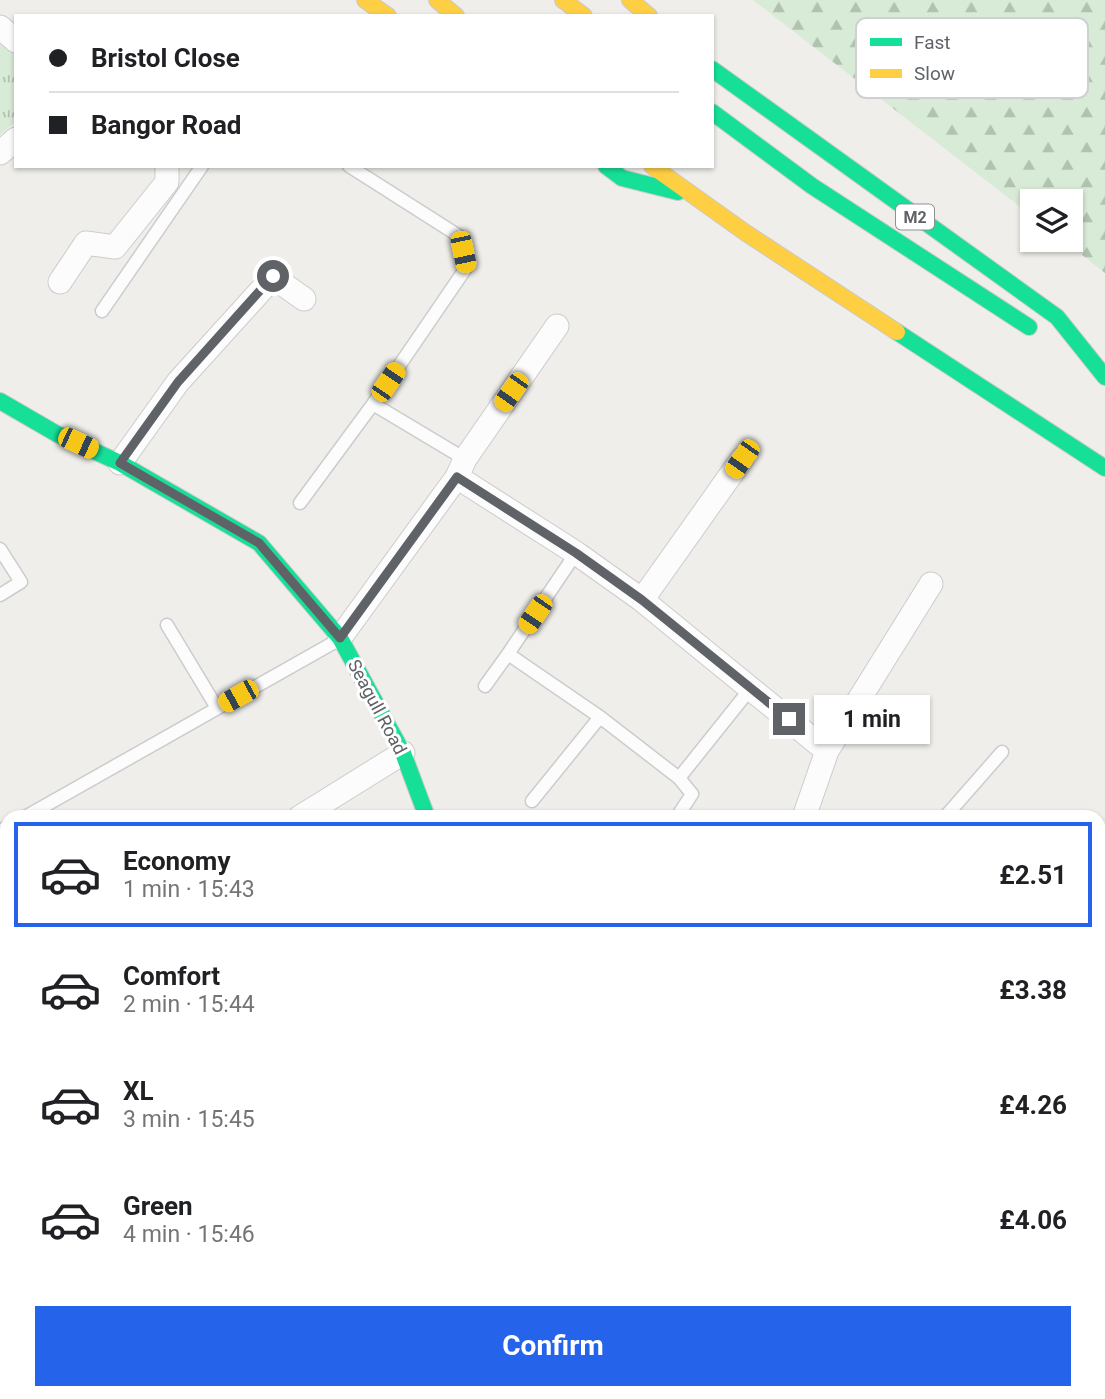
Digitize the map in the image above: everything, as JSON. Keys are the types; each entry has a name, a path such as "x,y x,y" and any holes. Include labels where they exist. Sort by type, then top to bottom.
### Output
{"main road":[{"path":"365,0 385,14"},
{"path":"437,0 454,14"},
{"path":"563,0 581,14"},
{"path":"630,0 647,14"},
{"name":"M2","path":"714,70 1057,317 1105,377"},
{"name":"M2","path":"714,113 812,186 1105,377"},
{"path":"609,168 622,178 690,195"},
{"path":"655,168 690,195 1105,468"},
{"name":"Seagull Road","path":"0,401 57,433 120,463 259,543 340,638 402,753 424,810"}],"street":[{"path":"0,27 14,39"},
{"path":"0,153 14,141"},
{"path":"60,282 86,243 115,247 167,182 167,168"},
{"path":"120,463 178,382 273,276 304,299"},
{"path":"340,638 461,468 557,326"},
{"path":"642,600 742,459"},
{"path":"461,468 642,600 827,751"},
{"path":"806,810 827,751 931,584"},
{"path":"311,810 402,753"}],"lane":[{"path":"102,311 201,168"},
{"path":"300,503 373,404 466,268 459,236 352,168"},
{"path":"373,404 461,468"},
{"path":"0,549 21,582 0,595"},
{"path":"485,686 576,553"},
{"path":"167,625 217,708"},
{"path":"36,810 340,638"},
{"path":"508,654 600,717 679,778 692,794 682,810"},
{"path":"679,778 751,688"},
{"path":"532,801 600,717"},
{"path":"951,810 1002,752"}],"green space":[{"path":"753,0 1105,0 1105,273 1078,252 1083,252 1083,189 1020,189 1020,207 880,98 1088,98 1088,18 856,18 856,80"},
{"path":"0,44 14,54 14,123 0,135"}],"traffic: fast":[{"path":"714,70 1057,317 1105,377"},
{"path":"714,113 812,186 1029,327"},
{"path":"609,168 622,178 678,192"},
{"path":"897,332 1105,468"},
{"path":"0,401 57,434 120,463 259,543 340,638 403,753 424,810"}],"traffic: slow":[{"path":"365,0 385,14"},
{"path":"437,0 454,14"},
{"path":"563,0 581,14"},
{"path":"630,0 647,14"},
{"path":"655,168 746,233 897,332"}],"route":[{"path":"273,276 178,382 120,463 259,543 340,638 457,477 576,553 642,600 789,719"}]}
